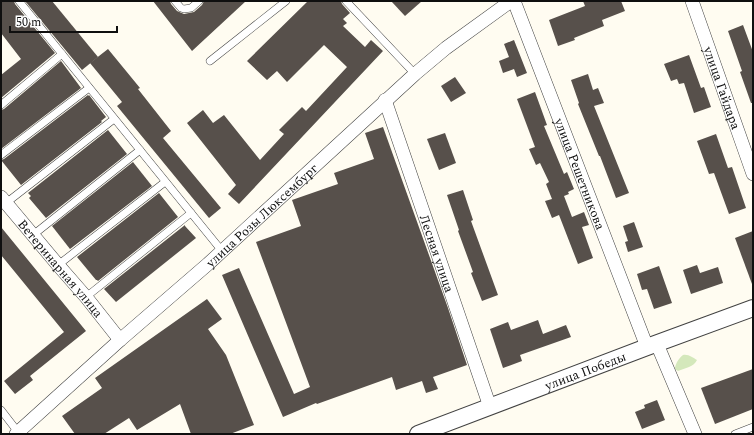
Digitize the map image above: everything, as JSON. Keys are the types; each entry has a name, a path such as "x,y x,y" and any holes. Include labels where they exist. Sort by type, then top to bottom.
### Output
{"street":[{"name":"улица Розы Люксембург","path":"17,433 120,340 208,264 385,100 458,39 511,1"},
{"name":"улица Решетникова","path":"514,1 652,345"},
{"name":"улица Гайдара","path":"692,1 753,174"},
{"name":"Лесная улица","path":"385,100 490,407"},
{"name":"Ветеринарная улица","path":"3,200 86,297 120,340"},
{"name":"улица Победы","path":"418,434 753,308"},
{"path":"652,345 695,434"}],"lane":[{"path":"19,1 222,251"},
{"path":"175,1 181,8 184,9 191,8 199,1"},
{"path":"210,61 286,1"},
{"path":"346,1 415,74"},
{"path":"1,105 62,54"},
{"path":"1,155 89,88"},
{"path":"3,200 114,119"},
{"path":"33,235 140,150"},
{"path":"58,265 165,182"},
{"path":"86,297 191,213"},
{"path":"1,410 17,433"},
{"path":"735,434 753,427"}],"green space":[{"path":"683,355 697,360 692,366 678,371 675,369 676,365"}],"building":[{"path":"1,1 14,1 55,53 1,98 1,75 21,59 1,33"},
{"path":"25,1 52,1 98,57 82,70"},
{"path":"153,1 170,1 177,11 184,14 194,12 202,5 204,1 246,1 192,51"},
{"path":"308,1 341,1 350,13 343,19 347,23 343,26 365,47 371,40 383,51 239,204 228,194 236,185 187,123 203,110 213,123 224,115 260,160 284,134 279,130 302,107 306,111 347,67 324,45 287,82 277,71 267,80 247,61"},
{"path":"391,1 422,1 405,16"},
{"path":"583,1 621,1 625,11 602,20 604,26 574,38 575,40 558,46 549,20 585,6"},
{"path":"743,25 753,52 753,103 751,103 740,72 742,71 728,31"},
{"path":"514,40 527,73 517,77 514,69 503,73 499,61 509,57 504,44"},
{"path":"108,49 140,88 138,89 171,131 163,138 221,208 209,218 117,106 122,102 90,63"},
{"path":"689,55 701,88 704,87 711,107 694,113 684,83 679,84 677,79 671,81 664,64"},
{"path":"61,61 81,88 1,149 1,110"},
{"path":"588,74 593,90 598,88 604,103 594,106 629,193 616,198 578,104 579,103 571,80"},
{"path":"455,77 466,93 451,102 441,86"},
{"path":"535,92 547,125 544,126 564,174 567,172 574,189 568,192 569,194 564,196 572,217 584,212 589,225 582,227 593,258 578,264 559,215 552,218 545,201 552,199 546,184 549,182 540,163 536,165 529,149 535,147 517,99"},
{"path":"88,95 106,117 101,121 102,122 21,185 1,160"},
{"path":"383,127 467,365 433,377 438,389 426,393 422,381 396,390 392,377 317,404 316,403 283,417 222,275 239,268 294,394 310,387 256,242 301,226 292,200 338,184 334,173 374,159 365,133"},
{"path":"108,130 127,154 46,218 29,198 31,196 28,193"},
{"path":"445,133 456,163 439,170 427,139"},
{"path":"716,134 728,168 732,167 746,208 729,214 714,173 709,174 697,141"},
{"path":"133,162 152,186 70,249 52,226"},
{"path":"463,190 473,220 471,221 498,295 482,301 471,273 473,272 447,195"},
{"path":"159,193 178,217 98,281 96,280 77,257"},
{"path":"634,222 643,247 628,252 625,242 628,241 623,226"},
{"path":"185,226 196,238 116,302 104,289"},
{"path":"1,227 86,331 30,376 33,380 15,394 4,381 64,332 1,255"},
{"path":"753,231 753,284 752,284 735,238"},
{"path":"697,265 700,273 718,267 723,283 691,294 683,270"},
{"path":"659,266 672,303 654,309 647,289 642,290 637,274"},
{"path":"207,299 222,319 208,329 226,355 254,425 230,434 191,434 180,404 137,430 129,418 104,434 75,434 62,416 102,388 95,378"},
{"path":"538,320 543,334 566,325 571,337 520,355 522,361 503,368 490,329 508,322 511,330"},
{"path":"753,369 753,409 715,424 701,388"},
{"path":"657,400 665,420 642,429 635,412 645,408 644,405"}]}
